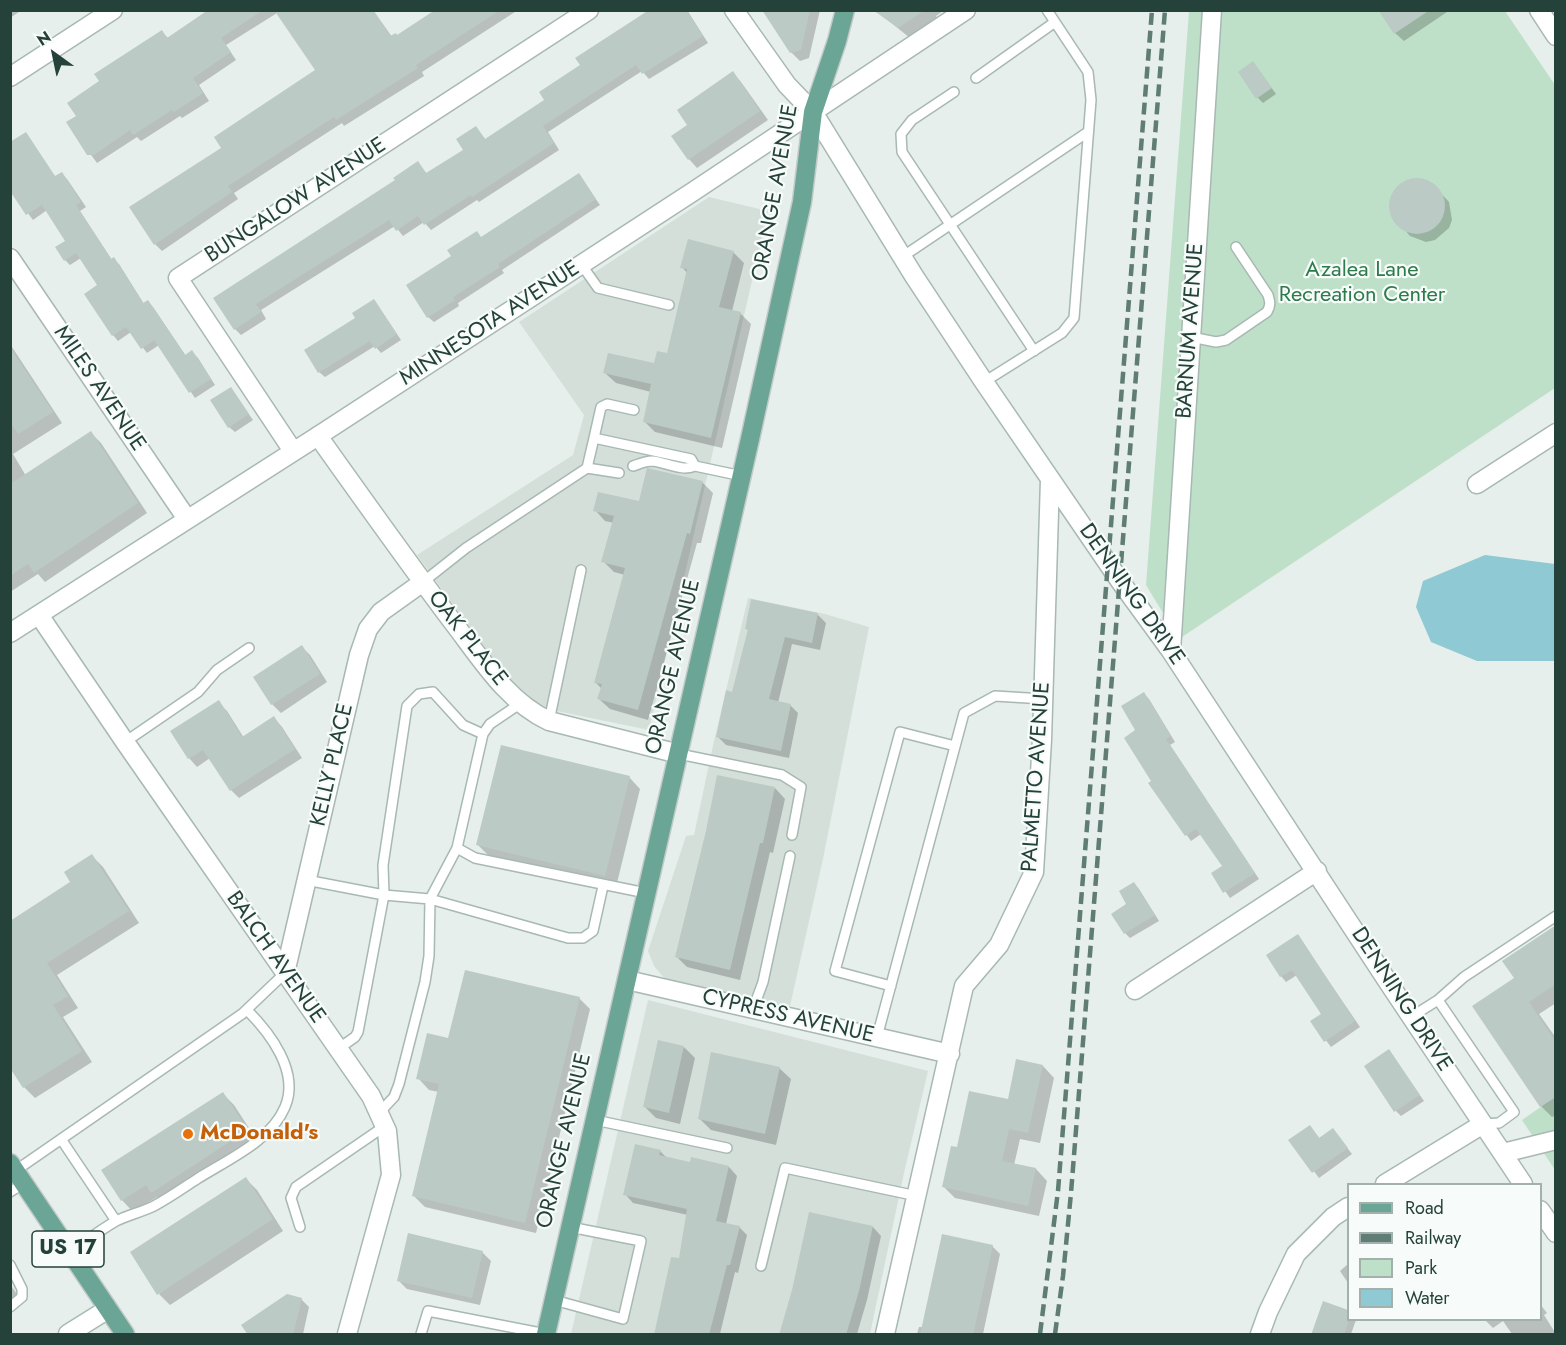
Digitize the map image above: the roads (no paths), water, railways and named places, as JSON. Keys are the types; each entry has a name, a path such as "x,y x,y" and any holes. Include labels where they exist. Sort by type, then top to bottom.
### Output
{"main road":[{"name":"ORANGE AVENUE","path":"546,1334 742,476 802,202 813,112 845,10"},
{"name":"US 17","path":"15,1177 70,1252 125,1335"}],"street":[{"path":"10,77 113,10"},
{"name":"BUNGALOW AVENUE","path":"293,452 178,278 589,10"},
{"name":"DENNING DRIVE","path":"734,10 787,85 813,112 902,257 984,382 1120,581 1171,651 1522,1183"},
{"name":"MINNESOTA AVENUE","path":"10,633 318,436 966,10"},
{"name":"BARNUM AVENUE","path":"1171,651 1212,10"},
{"path":"1539,10 1556,36"},
{"name":"MILES AVENUE","path":"10,258 187,519"},
{"path":"1477,484 1556,433"},
{"name":"OAK PLACE","path":"318,436 423,582 505,689 533,714 549,721 679,754"},
{"name":"PALMETTO AVENUE","path":"885,1335 964,986 999,945 1034,872 1044,699 1050,479"},
{"name":"KELLY PLACE","path":"285,973 359,655 368,630 381,612 423,582"},
{"name":"BALCH AVENUE","path":"39,615 124,742 370,1096 382,1119 387,1131 391,1175 347,1335"},
{"path":"1136,990 1317,871"},
{"name":"CYPRESS AVENUE","path":"627,980 950,1054"},
{"path":"1388,1183 1483,1124"},
{"path":"1503,1153 1556,1140"},
{"path":"1260,1335 1268,1312 1296,1254 1333,1217 1347,1208"},
{"path":"1542,1213 1556,1233"},
{"path":"68,1335 108,1309"}],"lane":[{"path":"984,382 1062,333 1074,318 1090,100 1088,72 1047,10"},
{"path":"976,78 1055,22"},
{"path":"954,92 912,120 901,134 902,152 1034,351"},
{"path":"902,257 1088,132"},
{"path":"1191,337 1216,342 1226,340 1267,312 1270,307 1268,295 1236,247"},
{"path":"581,264 598,288 669,304"},
{"path":"587,468 601,407 608,404 634,410"},
{"path":"594,438 691,459 695,466"},
{"path":"633,466 655,461 688,469 695,466 742,476"},
{"path":"423,582 466,548 587,468 619,473"},
{"path":"549,721 581,570"},
{"path":"124,742 198,692 205,681 249,648"},
{"path":"338,1049 355,1037 358,1032 384,894 384,865 407,706 419,694 433,692 463,725 483,734"},
{"path":"877,1037 964,713 995,696 1044,699"},
{"path":"300,1227 291,1198 296,1187 382,1119 394,1097 425,982 429,956 430,899 457,848 483,734 490,724 521,703"},
{"path":"891,986 835,971 900,732 955,746"},
{"path":"679,754 783,775 801,787 792,835"},
{"path":"457,848 475,858 646,893"},
{"path":"753,1009 763,982 790,856"},
{"path":"306,880 384,894 430,899 568,939 583,938 593,931 603,886"},
{"path":"1411,1017 1438,1000 1464,977 1556,916"},
{"path":"15,1177 61,1139 247,1010 285,973"},
{"path":"1438,1000 1514,1112 1499,1123 1483,1124"},
{"path":"70,1252 116,1221 154,1206 255,1142 281,1115 289,1092 288,1077 274,1042 264,1027 247,1010"},
{"path":"595,1120 727,1148"},
{"path":"61,1139 116,1221"},
{"path":"761,1266 785,1168 917,1196"},
{"path":"554,1300 623,1319 640,1240 570,1227"},
{"path":"10,1265 22,1289 22,1297 10,1307"},
{"path":"421,1335 428,1311 546,1334"}],"water":[{"path":"1485,555 1555,564 1555,661 1477,661 1431,642 1416,607 1423,581"}],"railway":[{"path":"1040,1334 1058,1191 1152,10"},
{"path":"1055,1334 1071,1193 1165,10"}],"place":[{"name":"McDonald's","path":"188,1134"}],"park label":[{"name":"Azalea Lane Recreation Center","path":"1362,284"}]}
